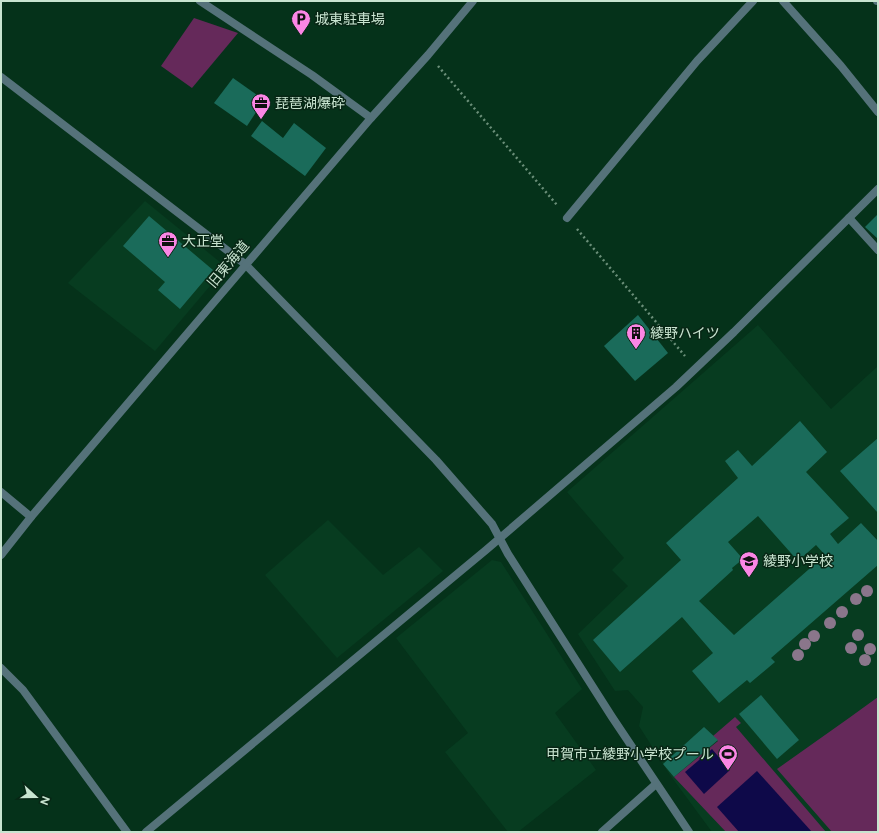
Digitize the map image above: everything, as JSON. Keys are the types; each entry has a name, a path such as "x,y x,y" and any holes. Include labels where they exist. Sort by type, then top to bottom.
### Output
{"street":[{"path":"200,1 312,75 371,118"},
{"name":"旧東海道","path":"1,555 31,516 245,264 371,118 428,55 473,1"},
{"path":"567,218 698,61 753,1"},
{"path":"783,1 841,66 878,112"},
{"path":"1,77 245,264 436,460 492,524 508,554 656,784 689,832"},
{"path":"146,832 500,539 696,369 878,189"},
{"path":"849,218 878,250"},
{"path":"1,492 31,516"},
{"path":"1,668 23,690 127,832"},
{"path":"602,832 656,784"}],"path":[{"path":"428,55 696,369"}],"shaded area":[{"path":"194,18 238,33 192,88 161,66"},
{"path":"145,201 226,267 155,351 68,283"},
{"name":"綾野小学校","path":"758,325 831,409 878,366 878,832 712,832 670,775 639,726 643,707 628,690 615,691 578,634 628,586 612,570 624,558 567,492"},
{"path":"328,520 383,575 419,547 443,571 337,658 265,575"},
{"path":"492,560 501,562 582,689 555,713 596,770 518,832 508,832 445,752 468,733 396,638"},
{"path":"878,697 878,832 832,832 777,769"},
{"name":"甲賀市立綾野小学校プール","path":"735,717 741,723 736,727 826,832 726,832 674,777 718,741 713,736"},
{"path":"712,749 730,770 704,794 685,772"},
{"path":"757,771 812,832 739,832 717,807"}],"building":[{"path":"233,78 264,100 247,126 214,103"},
{"path":"262,121 283,138 294,123 326,148 305,176 251,136"},
{"path":"878,214 878,239 865,227"},
{"name":"大正堂","path":"149,216 213,270 180,309 158,290 165,282 123,246"},
{"name":"綾野ハイツ","path":"638,315 668,353 635,381 604,346"},
{"path":"800,421 827,452 806,472 849,518 830,534 838,544 861,523 878,541 878,565 771,658 775,662 750,683 747,680 719,703 692,671 713,653 682,617 620,672 593,640 681,560 666,543 738,478 725,461 738,450 752,466","holes":["758,516 798,561 816,545 825,555 734,635 699,601 743,559 728,542"]},
{"path":"878,438 878,513 840,471"},
{"path":"761,695 799,740 777,759 739,714"},
{"path":"704,727 718,740 674,777 663,764"}],"place":[{"name":"城東駐車場","path":"301,36"},
{"name":"琵琶湖爆砕","path":"261,120"},
{"name":"大正堂","path":"168,258"},
{"name":"綾野ハイツ","path":"636,350"},
{"name":"綾野小学校","path":"749,578"},
{"name":"甲賀市立綾野小学校プール","path":"728,771"}]}
